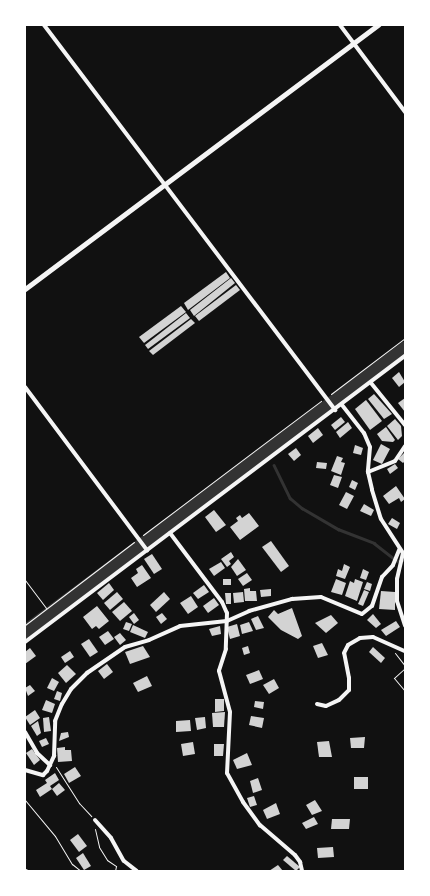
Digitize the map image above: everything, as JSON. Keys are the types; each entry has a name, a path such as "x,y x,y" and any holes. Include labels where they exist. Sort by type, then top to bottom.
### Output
{"street":[{"path":"44,25 334,409"},
{"path":"340,25 405,112"},
{"path":"25,288 378,25"},
{"path":"25,642 146,548 170,533 405,356"},
{"path":"371,383 405,425"},
{"path":"25,387 146,548"},
{"path":"342,405 364,434 370,446 368,472 381,519 399,550 403,553 403,563 397,579 397,601 405,626"},
{"path":"368,472 395,461 405,446"},
{"path":"170,533 222,602 226,621 226,649 219,671 230,712 227,773 243,802 260,825 295,854 300,862 302,871"},
{"path":"25,770 43,775 54,756 55,720 62,704 71,690 87,673 125,647 148,640 180,626 226,621 278,602 313,597 329,599 356,613 362,614 372,606 382,577 393,565 399,550"},
{"path":"317,704 326,706 339,700 349,690 349,678 344,653 348,644 360,638 374,637 388,645 405,651"},
{"path":"25,732 37,753 50,765"},
{"path":"95,820 111,838 124,860 137,871"}],"path":[{"path":"25,625 327,400 405,338"},
{"path":"25,580 46,608"},
{"path":"388,645 405,667 394,678 405,691"},
{"path":"50,765 56,767 80,803 95,820 95,834 99,847 107,860 116,866 115,871"},
{"path":"25,800 55,836 72,864 81,871"}],"building":[{"path":"226,272 230,278 188,310 184,303"},
{"path":"231,278 235,283 194,316 190,310"},
{"path":"236,285 240,290 199,321 195,316"},
{"path":"181,306 186,312 144,343 139,337"},
{"path":"186,313 190,318 148,349 145,345"},
{"path":"191,319 195,323 153,355 149,351"},
{"path":"399,372 405,382 399,387 392,378"},
{"path":"374,394 392,414 384,419 368,399"},
{"path":"405,398 405,412 398,403"},
{"path":"366,400 382,421 370,430 355,409"},
{"path":"341,417 345,422 335,430 331,425"},
{"path":"395,419 401,426 402,436 398,440 387,426"},
{"path":"348,422 352,428 340,438 336,432"},
{"path":"386,427 395,440 393,442 382,441 377,434"},
{"path":"318,428 323,435 313,443 308,436"},
{"path":"381,444 390,449 382,464 373,460"},
{"path":"355,445 363,448 361,455 353,453"},
{"path":"296,448 301,455 294,461 288,454"},
{"path":"405,452 405,461 403,463 398,459"},
{"path":"337,456 343,458 341,462 345,463 341,475 331,471"},
{"path":"317,462 327,463 326,469 316,468"},
{"path":"395,464 398,468 390,474 387,469"},
{"path":"334,475 342,477 338,488 330,485"},
{"path":"352,480 358,483 355,490 349,487"},
{"path":"396,486 405,499 401,502 399,498 389,504 383,496"},
{"path":"346,492 354,496 347,509 339,505"},
{"path":"364,504 374,510 371,516 360,511"},
{"path":"214,510 226,525 216,532 205,517"},
{"path":"249,513 259,526 240,540 230,527 238,521 236,518 240,515 242,518"},
{"path":"392,518 400,523 397,529 388,524"},
{"path":"271,541 289,566 281,572 262,547"},
{"path":"231,552 234,557 229,561 231,564 227,567 221,559"},
{"path":"152,554 162,569 154,574 144,559"},
{"path":"238,559 246,570 237,576 231,567"},
{"path":"221,562 225,568 214,576 209,569"},
{"path":"344,564 350,567 345,579 336,576 338,569 342,571"},
{"path":"142,565 151,578 137,587 131,578 138,573 136,569"},
{"path":"363,569 369,572 366,580 360,578"},
{"path":"247,573 252,580 243,586 238,579"},
{"path":"223,579 231,579 231,585 223,585"},
{"path":"336,579 346,583 342,595 331,592"},
{"path":"355,579 363,582 357,601 345,596 350,581 354,583"},
{"path":"367,582 372,584 370,591 364,589"},
{"path":"109,583 114,590 103,600 97,593"},
{"path":"204,585 209,592 198,599 193,593"},
{"path":"250,588 250,591 256,591 257,601 245,601 244,589"},
{"path":"271,589 271,596 261,597 260,590"},
{"path":"364,590 369,592 363,606 358,604"},
{"path":"381,591 395,592 395,610 379,609"},
{"path":"117,592 123,599 110,610 104,603"},
{"path":"164,592 170,599 156,612 150,605"},
{"path":"243,592 244,602 234,603 233,593"},
{"path":"225,593 231,593 231,604 226,604"},
{"path":"191,596 198,607 188,614 180,603"},
{"path":"214,598 219,605 208,613 203,606"},
{"path":"124,602 132,611 120,621 112,612"},
{"path":"97,606 109,621 99,629 96,626 92,629 83,617"},
{"path":"292,608 302,636 298,639 281,630 268,617 274,610 278,614"},
{"path":"134,613 139,620 134,624 129,617"},
{"path":"162,613 167,619 161,624 156,617"},
{"path":"373,614 381,624 376,628 367,620"},
{"path":"331,615 338,623 326,633 315,623"},
{"path":"258,616 264,628 256,630 251,619"},
{"path":"396,621 400,627 386,636 381,630"},
{"path":"126,622 132,624 129,631 123,629"},
{"path":"249,622 253,631 242,634 240,625"},
{"path":"237,624 240,636 230,639 227,627"},
{"path":"133,625 148,632 145,638 130,632"},
{"path":"220,626 221,634 212,636 209,629"},
{"path":"108,631 114,639 105,645 99,637"},
{"path":"120,633 126,640 120,645 114,637"},
{"path":"89,639 98,652 90,657 81,644"},
{"path":"322,643 328,655 318,658 313,646"},
{"path":"143,646 150,657 130,664 125,652"},
{"path":"248,646 250,653 244,655 242,648"},
{"path":"373,647 385,658 381,663 369,652"},
{"path":"30,648 36,656 25,664 25,652"},
{"path":"70,651 74,657 65,663 61,657"},
{"path":"107,664 113,672 104,679 98,671"},
{"path":"67,665 76,674 66,683 58,673"},
{"path":"259,670 263,679 250,684 246,675"},
{"path":"147,676 152,686 138,692 133,683"},
{"path":"52,678 59,682 54,691 47,688"},
{"path":"274,679 279,688 269,694 263,685"},
{"path":"30,685 35,691 28,696 25,688"},
{"path":"57,691 62,693 60,701 54,699"},
{"path":"215,699 224,699 224,711 215,712"},
{"path":"46,700 55,704 52,713 42,710"},
{"path":"255,701 264,702 263,709 254,707"},
{"path":"35,710 40,718 30,725 25,717"},
{"path":"225,712 224,727 213,727 212,713"},
{"path":"251,716 264,718 262,728 249,725"},
{"path":"49,717 51,731 44,732 43,718"},
{"path":"205,717 206,728 197,730 195,718"},
{"path":"190,720 191,731 176,732 176,721"},
{"path":"38,721 41,733 37,736 31,726"},
{"path":"68,732 69,737 59,741 61,733"},
{"path":"365,737 364,748 351,748 350,738"},
{"path":"46,738 49,744 42,747 39,741"},
{"path":"329,741 332,757 319,757 317,742"},
{"path":"193,742 195,754 183,756 181,744"},
{"path":"214,744 224,744 223,756 214,756"},
{"path":"65,747 65,750 71,750 72,761 58,762 57,748"},
{"path":"32,749 40,760 34,765 26,753"},
{"path":"247,753 252,765 237,769 233,760"},
{"path":"75,767 81,776 69,783 64,774"},
{"path":"55,773 59,780 50,786 52,789 40,797 36,790 47,783 45,780"},
{"path":"354,777 368,777 368,789 354,789"},
{"path":"258,778 262,790 253,793 250,781"},
{"path":"59,783 65,790 57,796 52,789"},
{"path":"254,796 257,805 250,807 247,798"},
{"path":"315,800 322,811 312,815 306,805"},
{"path":"276,803 280,814 267,819 263,810"},
{"path":"314,817 318,824 306,829 302,823"},
{"path":"332,819 350,819 349,829 331,829"},
{"path":"78,834 87,846 79,852 70,840"},
{"path":"333,847 334,857 318,858 317,848"},
{"path":"83,853 91,866 84,870 76,858"},
{"path":"287,856 300,867 296,871 283,860"},
{"path":"278,865 283,871 269,871"}],"waterway":[{"path":"25,632 405,349"},
{"path":"274,465 290,498 302,508 338,529 374,543 397,561 405,561"}]}
